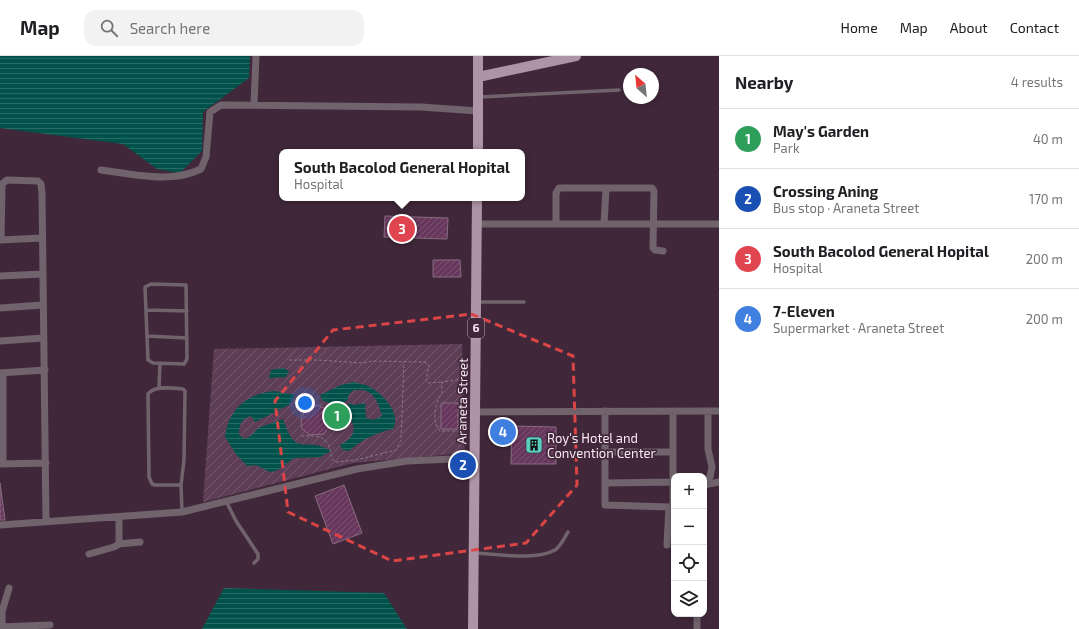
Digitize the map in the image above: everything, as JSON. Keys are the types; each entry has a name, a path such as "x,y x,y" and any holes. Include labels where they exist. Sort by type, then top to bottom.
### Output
{"main road":[{"path":"478,56 478,149"},
{"path":"478,77 576,56"},
{"name":"Araneta Street","path":"473,629 477,201"}],"street":[{"path":"254,105 256,56"},
{"path":"101,170 154,177 171,177 195,172 201,169 206,157 207,124 210,112 212,109 221,105 421,107 478,111"},
{"path":"42,238 1,240 1,186 7,180 35,180 41,184 45,370 46,521"},
{"path":"556,224 557,189 654,189 653,248 654,250 663,252"},
{"path":"604,224 606,189"},
{"path":"477,224 719,224"},
{"path":"0,276 43,274"},
{"path":"0,308 43,305"},
{"path":"0,341 44,338"},
{"path":"45,370 1,373 2,464 46,463"},
{"path":"605,411 605,505 669,507 667,546"},
{"path":"673,411 673,473"},
{"path":"707,480 710,477 712,467 708,449 708,411"},
{"path":"475,412 719,411"},
{"path":"606,452 673,452"},
{"path":"0,525 46,521 119,518 182,512 357,469 407,462 474,458"},
{"path":"606,483 671,482"},
{"path":"707,484 719,482"},
{"path":"119,518 119,544"},
{"path":"89,554 114,547 119,544 140,542"},
{"path":"9,588 2,612 1,627 50,624"},
{"path":"697,617 697,629"}],"lane":[{"path":"479,97 619,90"},
{"path":"182,283 187,286 187,359 185,363 153,363 148,360 146,310 146,286 151,284 182,283"},
{"path":"476,302 524,302"},
{"path":"146,310 187,311"},
{"path":"147,336 187,338"},
{"path":"159,388 160,363"},
{"path":"181,485 155,485 152,484 148,477 148,394 150,391 159,388 183,389 185,391 184,460 181,485 182,512"},
{"path":"227,502 236,521 258,554 258,559 254,563"},
{"path":"473,553 530,556 554,550 558,547 568,532"}],"path":[{"path":"289,360 363,363 372,361 427,363 429,366 426,380 428,383 463,379"},
{"path":"301,436 320,436 324,438 328,444 332,459 336,462 356,460 396,450 401,440 404,362"},
{"path":"442,382 442,394 437,400 435,408 437,429 444,432 475,431"}],"highlighted area":[{"path":"471,314 573,356 577,485 526,543 392,561 288,512 275,401 333,330"}],"shaded area":[{"path":"0,56 250,56 249,78 203,112 202,151 180,173 157,169 123,144 0,128"},
{"path":"462,344 465,453 353,463 203,502 214,349"},
{"path":"283,368 289,371 286,377 269,378 271,370"},
{"path":"353,382 368,386 379,393 393,410 395,423 393,429 370,437 349,451 343,450 340,445 351,437 354,428 350,418 341,409 350,403 354,405 365,403 366,418 373,420 382,416 376,399 369,392 364,390 352,391 348,396 348,400 339,405 323,401 320,395 341,385"},
{"path":"274,391 295,395 289,405 255,422 251,416 245,419 240,425 239,435 245,439 252,435 258,428 283,419 292,439 297,443 315,445 331,451 320,457 294,458 276,471 270,472 256,465 247,466 236,454 225,437 227,427 235,410 241,404 256,395"},
{"path":"224,588 384,593 407,629 202,629"}],"building":[{"path":"385,216 448,218 447,239 384,237"},
{"path":"433,260 460,260 461,277 433,277"},
{"path":"441,403 458,403 458,429 441,429"},
{"path":"317,405 328,410 330,424 324,434 310,435 302,429 301,419 306,409"},
{"name":"Roy's Hotel and Convention Center","path":"512,426 556,427 556,464 511,464"},
{"path":"0,483 5,520 0,520"},
{"path":"344,485 362,533 333,544 315,496"}],"place":[{"name":"South Bacolod General Hopital","path":"402,229"},
{"name":"May's Garden","path":"337,416"},
{"name":"7-Eleven","path":"503,432"},
{"name":"Roy's Hotel and Convention Center","path":"534,445"},
{"name":"Crossing Aning","path":"463,465"}]}
